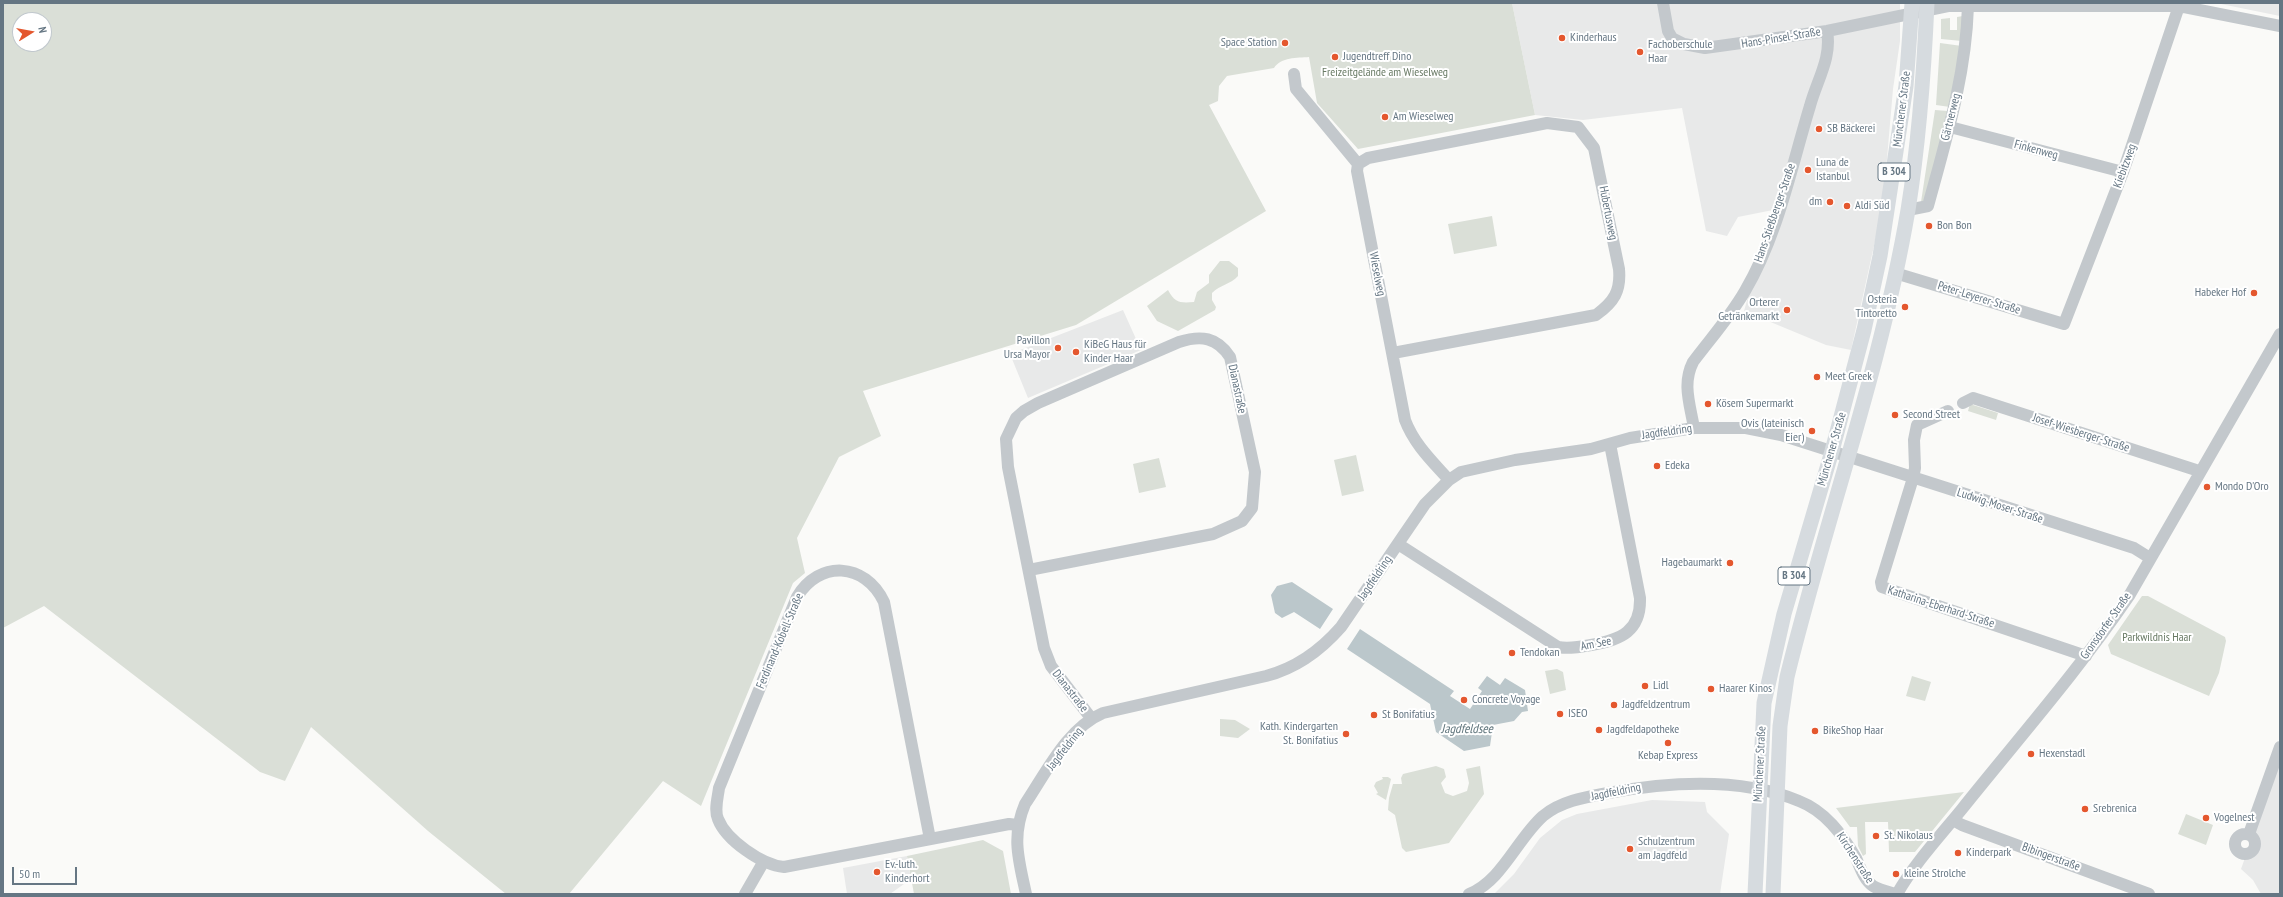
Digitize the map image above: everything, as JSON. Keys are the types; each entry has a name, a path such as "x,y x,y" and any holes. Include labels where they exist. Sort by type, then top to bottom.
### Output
{"main road":[{"name":"Münchener Straße","path":"1773,894 1780,726 1786,677 1873,366 1895,273 1908,210 1923,77 1927,6"},
{"name":"Münchener Straße","path":"1755,894 1764,703 1773,659 1798,564 1832,451 1864,330 1887,216 1906,86 1911,8"}],"street":[{"name":"Hans-Pinsel-Straße","path":"1663,3 1668,31 1672,38 1695,47 1720,47 1827,31 1911,8 1927,6 2179,6 2280,26"},
{"name":"Gärtnerweg","path":"1908,210 1928,206 1950,127 1966,43 1968,6"},
{"name":"Kiebitzweg","path":"2064,324 2123,172 2179,6"},
{"name":"Hans-Stießberger-Straße","path":"1694,428 1686,383 1689,370 1702,350 1729,317 1746,290 1766,247 1810,104 1829,52 1827,31"},
{"path":"1294,74 1296,89 1358,164"},
{"name":"Hubertusweg","path":"1358,164 1368,158 1547,124 1578,127 1591,141 1597,159 1619,269 1620,281 1617,296 1608,307 1596,315 1393,354"},
{"name":"Finkenweg","path":"1950,127 2123,172"},
{"name":"Wieselweg","path":"1358,164 1357,171 1405,420 1410,433 1449,480"},
{"name":"Peter-Leyerer-Straße","path":"1895,273 2064,324"},
{"name":"Gronsdorfer Straße","path":"1896,894 1953,820 2086,656 2129,596 2199,471 2280,334"},
{"name":"Dianastraße","path":"1029,570 1213,534 1242,521 1252,508 1255,472 1230,357 1223,347 1215,341 1205,338 1182,341 1038,403 1016,418 1006,439 1006,453 1044,648 1051,666 1091,718"},
{"name":"Josef-Wiesberger-Straße","path":"1964,403 1973,398 2199,471"},
{"path":"1913,478 1916,468 1914,440 1917,425 1948,410"},
{"name":"Jagdfeldring","path":"1026,894 1017,845 1018,825 1025,804 1060,752 1077,731 1091,718 1118,709 1266,676 1296,665 1319,650 1341,627 1425,504 1449,480 1461,472 1478,467 1610,444 1637,437 1694,428 1746,428 1763,431 1848,456"},
{"name":"Am See","path":"1398,544 1558,647 1568,649 1615,640 1628,632 1635,623 1640,607 1640,598 1610,444"},
{"name":"Ludwig-Moser-Straße","path":"1848,456 2134,548 2150,558"},
{"name":"Katharina-Eberhard-Straße","path":"1913,478 1881,582 1884,588 2086,656"},
{"name":"Ferdinand-Kobell-Straße","path":"930,839 884,602 879,592 868,580 850,572 836,570 814,578 804,585 797,597 719,788 717,815 723,829 730,837 764,861 778,866 790,866 1009,824 1018,825"},
{"path":"2249,834 2280,748"},
{"name":"Jagdfeldring","path":"1469,894 1490,880 1531,828 1545,815 1568,803 1594,796 1660,785 1747,787 1776,795"},
{"name":"Kirchenstraße","path":"1776,795 1799,801 1823,815 1844,838 1869,882 1873,886 1896,894"},
{"name":"Bibingerstraße","path":"1953,820 1962,825 2149,894"},
{"path":"745,894 764,861"}],"shaded area":[{"path":"1512,3 1900,3 1900,41 1893,89 1883,205 1851,350 1826,345 1744,311 1773,210 1738,217 1727,236 1706,231 1682,108 1583,120 1535,115"},
{"path":"2216,3 2280,3 2280,16"},
{"name":"KiBeG Haus für Kinder Haar","path":"1123,310 1141,350 1028,398 1010,354"},
{"path":"2280,761 2280,894 2261,894 2253,880 2241,869"},
{"name":"Schulzentrum am Jagdfeld","path":"1652,800 1705,802 1707,812 1729,834 1720,894 1494,894 1514,874 1540,838 1562,820 1577,814"},
{"name":"Ev.-luth. Kinderhort","path":"907,856 911,879 890,894 847,894 843,868"}],"green space":[{"name":"Freizeitgelände am Wieselweg","path":"3,3 1512,3 1535,115 1358,149 1317,103 1309,57 1285,60 1277,64 1274,68 1227,76 1219,86 1218,101 1209,105 1266,211 1076,325 863,391 881,436 839,457 797,538 805,573 793,583 701,806 663,781 569,894 506,894 428,831 311,727 285,781 260,772 44,606 3,628"},
{"path":"1963,16 1962,41 1941,39 1941,19 1950,18 1950,30 1957,30 1957,17"},
{"path":"1940,43 1962,46 1950,107 1936,105"},
{"path":"1935,110 1948,111 1925,200 1921,202"},
{"path":"1492,216 1497,246 1454,254 1448,224"},
{"path":"1220,261 1229,261 1238,268 1238,276 1212,293 1212,300 1216,307 1215,310 1178,331 1157,321 1147,306 1168,290 1173,298 1178,301 1194,302 1197,292 1209,283 1209,275"},
{"path":"1970,404 1998,413 1996,420 1968,411"},
{"path":"1356,455 1364,491 1342,496 1334,460"},
{"path":"1159,458 1166,487 1139,493 1133,464"},
{"name":"Parkwildnis Haar","path":"2142,596 2148,596 2225,637 2226,641 2219,673 2209,696 2111,654 2108,645"},
{"path":"1557,669 1563,672 1566,690 1550,694 1545,671"},
{"path":"1912,676 1931,682 1925,701 1906,696"},
{"path":"1220,719 1235,720 1250,729 1238,738 1220,736"},
{"path":"1436,766 1444,769 1446,777 1441,783 1445,793 1453,796 1467,791 1469,783 1466,769 1480,766 1484,794 1449,843 1406,852 1402,848 1395,815 1388,810 1389,798 1393,784 1402,784 1401,778 1403,774"},
{"path":"1382,777 1388,777 1391,779 1386,800 1376,794 1378,793 1374,786 1376,782 1383,779"},
{"path":"1964,792 1915,852 1889,852 1888,822 1865,822 1866,854 1863,856 1858,846 1857,827 1850,827 1836,808"},
{"path":"2186,814 2213,825 2206,845 2178,834"},
{"path":"983,840 1003,851 1011,894 914,894 907,856"}],"water":[{"path":"1292,582 1333,609 1320,629 1294,612 1282,618 1275,613 1271,595 1277,586"},
{"name":"Jagdfeldsee","path":"1360,629 1454,691 1450,696 1470,709 1482,691 1478,688 1487,676 1500,685 1505,678 1525,690 1528,711 1522,712 1514,721 1493,725 1490,746 1464,751 1436,732 1430,704 1347,649"}],"place":[{"name":"Kinderhaus","path":"1562,38"},
{"name":"Space Station","path":"1285,43"},
{"name":"Fachoberschule Haar","path":"1640,52"},
{"name":"Jugendtreff Dino","path":"1335,57"},
{"name":"Am Wieselweg","path":"1385,117"},
{"name":"SB Bäckerei","path":"1819,129"},
{"name":"Luna de Istanbul","path":"1808,170"},
{"name":"dm","path":"1830,202"},
{"name":"Aldi Süd","path":"1847,206"},
{"name":"Bon Bon","path":"1929,226"},
{"name":"Habeker Hof","path":"2254,293"},
{"name":"Osteria Tintoretto","path":"1905,307"},
{"name":"Orterer Getränkemarkt","path":"1787,310"},
{"name":"Pavillon Ursa Mayor","path":"1058,348"},
{"name":"KiBeG Haus für Kinder Haar","path":"1076,352"},
{"name":"Meet Greek","path":"1817,377"},
{"name":"Kösem Supermarkt","path":"1708,404"},
{"name":"Second Street","path":"1895,415"},
{"name":"Ovis (lateinisch Eier)","path":"1812,431"},
{"name":"Edeka","path":"1657,466"},
{"name":"Mondo D'Oro","path":"2207,487"},
{"name":"Hagebaumarkt","path":"1730,563"},
{"name":"Tendokan","path":"1512,653"},
{"name":"Lidl","path":"1645,686"},
{"name":"Haarer Kinos","path":"1711,689"},
{"name":"Concrete Voyage","path":"1464,700"},
{"name":"Jagdfeldzentrum","path":"1614,705"},
{"name":"ISEO","path":"1560,714"},
{"name":"St Bonifatius","path":"1374,715"},
{"name":"Jagdfeldapotheke","path":"1599,730"},
{"name":"BikeShop Haar","path":"1815,731"},
{"name":"Kath. Kindergarten St. Bonifatius","path":"1346,734"},
{"name":"Kebap Express","path":"1668,743"},
{"name":"Hexenstadl","path":"2031,754"},
{"name":"Srebrenica","path":"2085,809"},
{"name":"Vogelnest","path":"2206,818"},
{"name":"St. Nikolaus","path":"1876,836"},
{"name":"Schulzentrum am Jagdfeld","path":"1630,849"},
{"name":"Kinderpark","path":"1958,853"},
{"name":"Ev.-luth. Kinderhort","path":"877,872"},
{"name":"kleine Strolche","path":"1896,874"}]}
